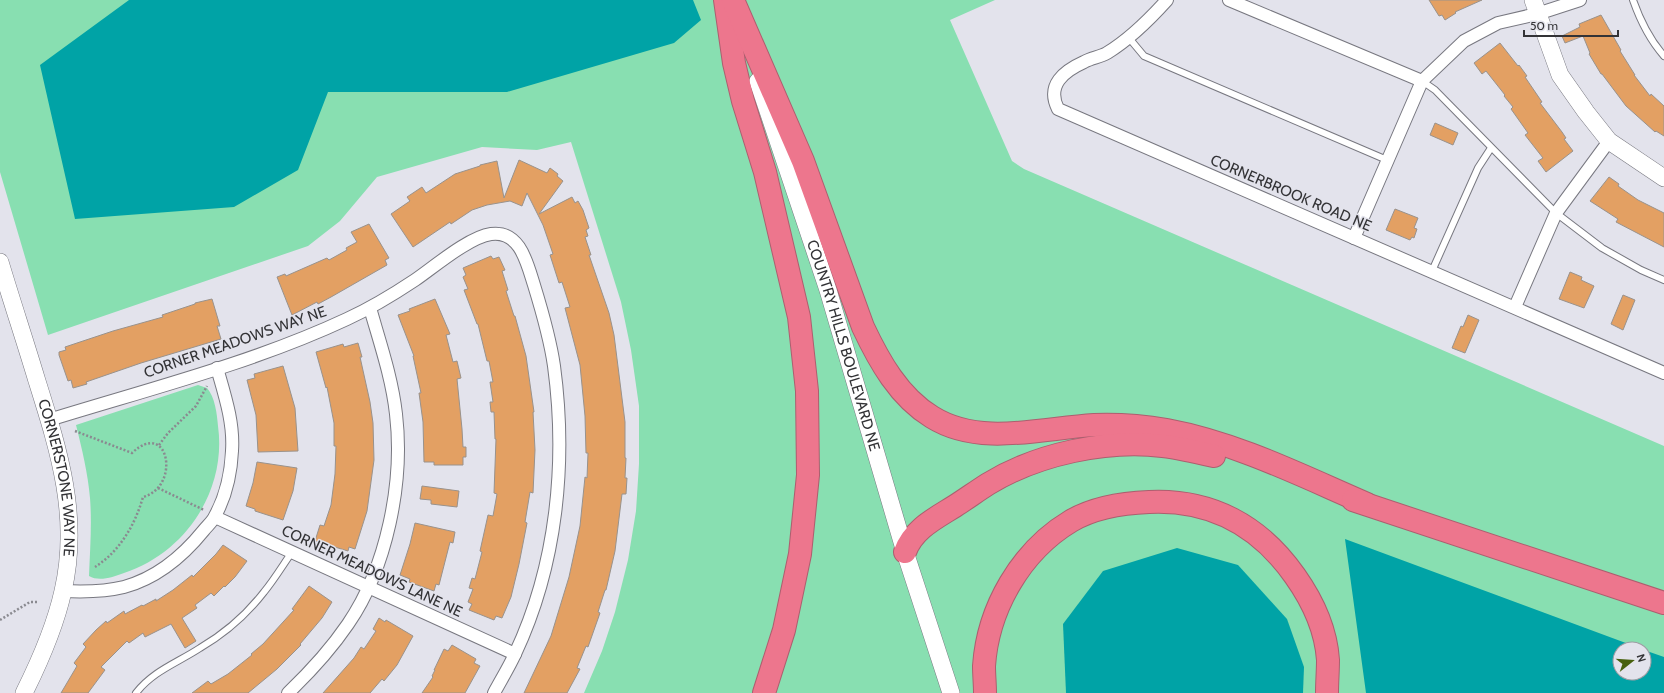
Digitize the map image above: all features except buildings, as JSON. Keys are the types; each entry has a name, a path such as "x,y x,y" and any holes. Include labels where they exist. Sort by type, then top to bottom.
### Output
{"highway":[{"path":"725,0 734,63 743,102 765,172 799,317 807,391 808,475 800,554 784,630 764,693"},
{"path":"732,0 803,161 863,327 873,348 888,372 902,391 916,406 943,423 971,431 1009,433 1096,425 1118,425 1143,427 1195,436 1251,454 1367,504"},
{"path":"905,552 908,544 924,527 989,483 1027,465 1066,453 1108,446 1134,444 1163,446 1229,459 1664,603"},
{"path":"985,693 984,666 990,634 998,606 1010,583 1041,543 1071,520 1106,507 1137,502 1169,501 1200,506 1232,519 1261,537 1286,563 1306,592 1321,625 1328,659 1327,693"}],"main road":[{"name":"COUNTRY HILLS BOULEVARD NE","path":"732,0 828,290 905,552 951,693"},
{"path":"1535,7 1560,75 1586,112 1609,141 1664,178"},
{"name":"CORNERSTONE WAY NE","path":"0,262 57,446 67,491 68,563 63,592 43,655 24,693"}],"street":[{"name":"CORNERBROOK ROAD NE","path":"1167,0 1147,23 1129,38 1106,54 1084,62 1066,73 1056,84 1054,102 1058,109 1664,373"},
{"path":"1229,0 1422,81"},
{"path":"1354,238 1422,81 1464,41 1498,23 1535,7 1580,0"},
{"path":"1515,307 1556,213 1609,141"},
{"name":"CORNER MEADOWS WAY NE","path":"49,420 217,368 298,340 370,308 473,241 489,234 500,234 512,239 520,248 526,261 546,327 554,364 559,409 560,454 557,501 540,588 515,654 494,693"},
{"path":"288,693 309,672 348,624 369,587 389,528 395,488 398,450 396,414 390,377 370,308"},
{"path":"63,592 83,592 112,589 146,578 165,568 182,554 215,517 224,496 230,472 232,451 232,430 229,408 217,368"},
{"name":"CORNER MEADOWS LANE NE","path":"215,517 515,654"}],"lane":[{"path":"1634,0 1650,37 1664,56"},
{"path":"1129,38 1144,56 1387,160"},
{"path":"1422,81 1435,90 1556,213 1602,248 1641,270 1664,280"},
{"path":"1432,271 1478,168 1491,148"},
{"path":"136,693 143,684 159,671 200,648 246,612 264,592 292,552"}],"path":[{"path":"159,445 168,433 196,406 208,386"},
{"path":"75,431 132,453 142,445 154,442 164,451 167,465 163,480 158,488 150,495 143,497 128,533 112,554 95,567"},
{"path":"158,488 204,510"},
{"path":"0,620 30,602 38,602"}],"green space":[{"path":"0,0 995,0 950,20 1012,161 1024,169 1664,446 1664,693 584,693 602,651 615,612 628,560 636,511 639,464 639,406 631,350 621,302 571,142 537,150 482,147 377,177 340,221 308,246 48,335 0,172"},
{"path":"198,385 207,388 214,401 218,421 219,450 216,474 208,496 197,516 183,535 166,551 146,564 124,573 102,579 89,576 91,527 90,498 83,452 76,425"}],"water":[{"path":"129,0 693,0 701,20 674,43 507,92 328,92 298,170 234,207 75,219 40,65"},
{"path":"1345,539 1620,641 1612,641 1612,681 1652,681 1652,653 1664,657 1664,693 1366,693"},
{"path":"1177,548 1238,565 1287,619 1304,667 1303,693 1066,693 1063,624 1103,571"}]}
